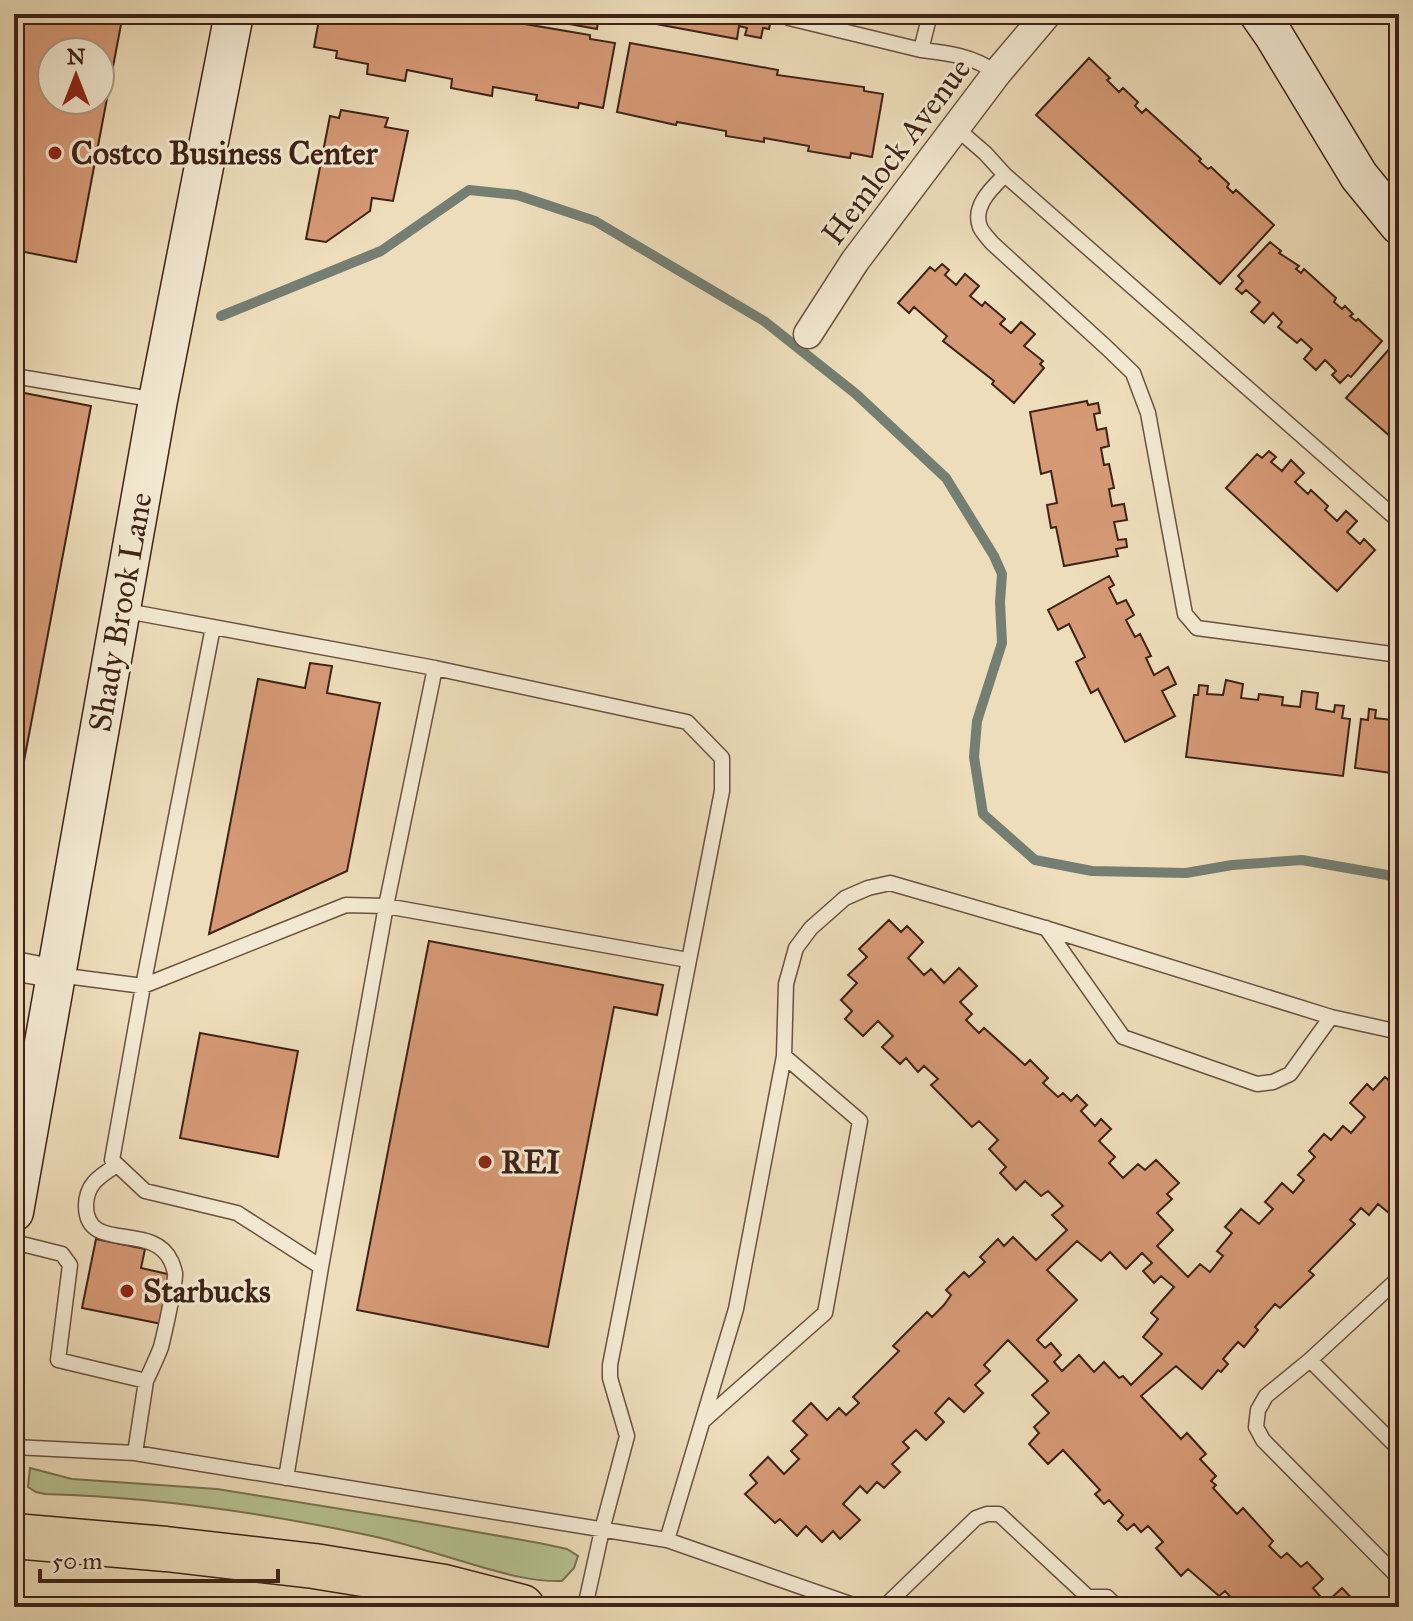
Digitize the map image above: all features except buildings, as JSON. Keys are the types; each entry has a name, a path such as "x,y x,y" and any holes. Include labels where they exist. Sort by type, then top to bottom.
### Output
{"main road":[{"path":"14,1536 314,1566 444,1587 522,1607"}],"street":[{"name":"Shady Brook Lane","path":"14,1212 27,1060 56,974 158,400 234,14"},
{"name":"Hemlock Avenue","path":"808,334 855,261 997,73 1047,14"},
{"path":"1259,14 1359,176 1399,225"},
{"path":"14,966 56,974"}],"lane":[{"path":"791,14 789,18 921,50 956,54 997,73"},
{"path":"921,50 930,14"},
{"path":"956,128 1005,175 1399,521"},
{"path":"1005,175 982,201 980,228 992,243 1133,373 1148,413 1185,614 1190,622 1197,628 1399,655"},
{"path":"14,376 158,400"},
{"path":"120,610 435,668 687,722 722,758 722,791 610,1365 610,1378 627,1436 585,1607"},
{"path":"213,627 112,1160 145,1191 237,1213 321,1267"},
{"path":"286,1478 386,906 435,668"},
{"path":"667,1540 736,1309 784,1056 786,984 796,948 811,928 845,898 890,883 1331,1017 1399,1032"},
{"path":"56,974 143,986 346,905 386,906 688,960"},
{"path":"1045,928 1123,1037 1257,1084 1273,1082 1290,1074 1331,1017"},
{"path":"703,1421 825,1313 860,1121 784,1056"},
{"path":"117,1165 93,1181 86,1197 90,1226 96,1231 145,1240 159,1247 170,1258 175,1275 161,1348 146,1381 135,1453"},
{"path":"14,1242 62,1254 70,1265 58,1360 146,1381"},
{"path":"1399,1278 1266,1396 1258,1410 1256,1427 1263,1440 1399,1578"},
{"path":"1310,1360 1399,1449"},
{"path":"14,1447 135,1453 667,1540 859,1607"},
{"path":"884,1607 976,1518 987,1514 999,1514 1084,1602 1112,1602"}],"green space":[{"path":"30,1468 72,1479 217,1489 539,1543 567,1549 578,1556 574,1568 562,1581 530,1579 385,1539 291,1520 169,1503 45,1494 28,1487"}],"waterway":[{"path":"221,316 381,251 469,190 517,195 595,221 764,321 856,394 946,478 1002,574 1002,643 977,721 974,757 983,814 1035,860 1092,871 1186,873 1232,865 1302,860 1387,875 1399,880"}],"place":[{"name":"Costco Business Center","path":"55,153"},
{"name":"REI","path":"485,1162"},
{"name":"Starbucks","path":"127,1291"}]}
